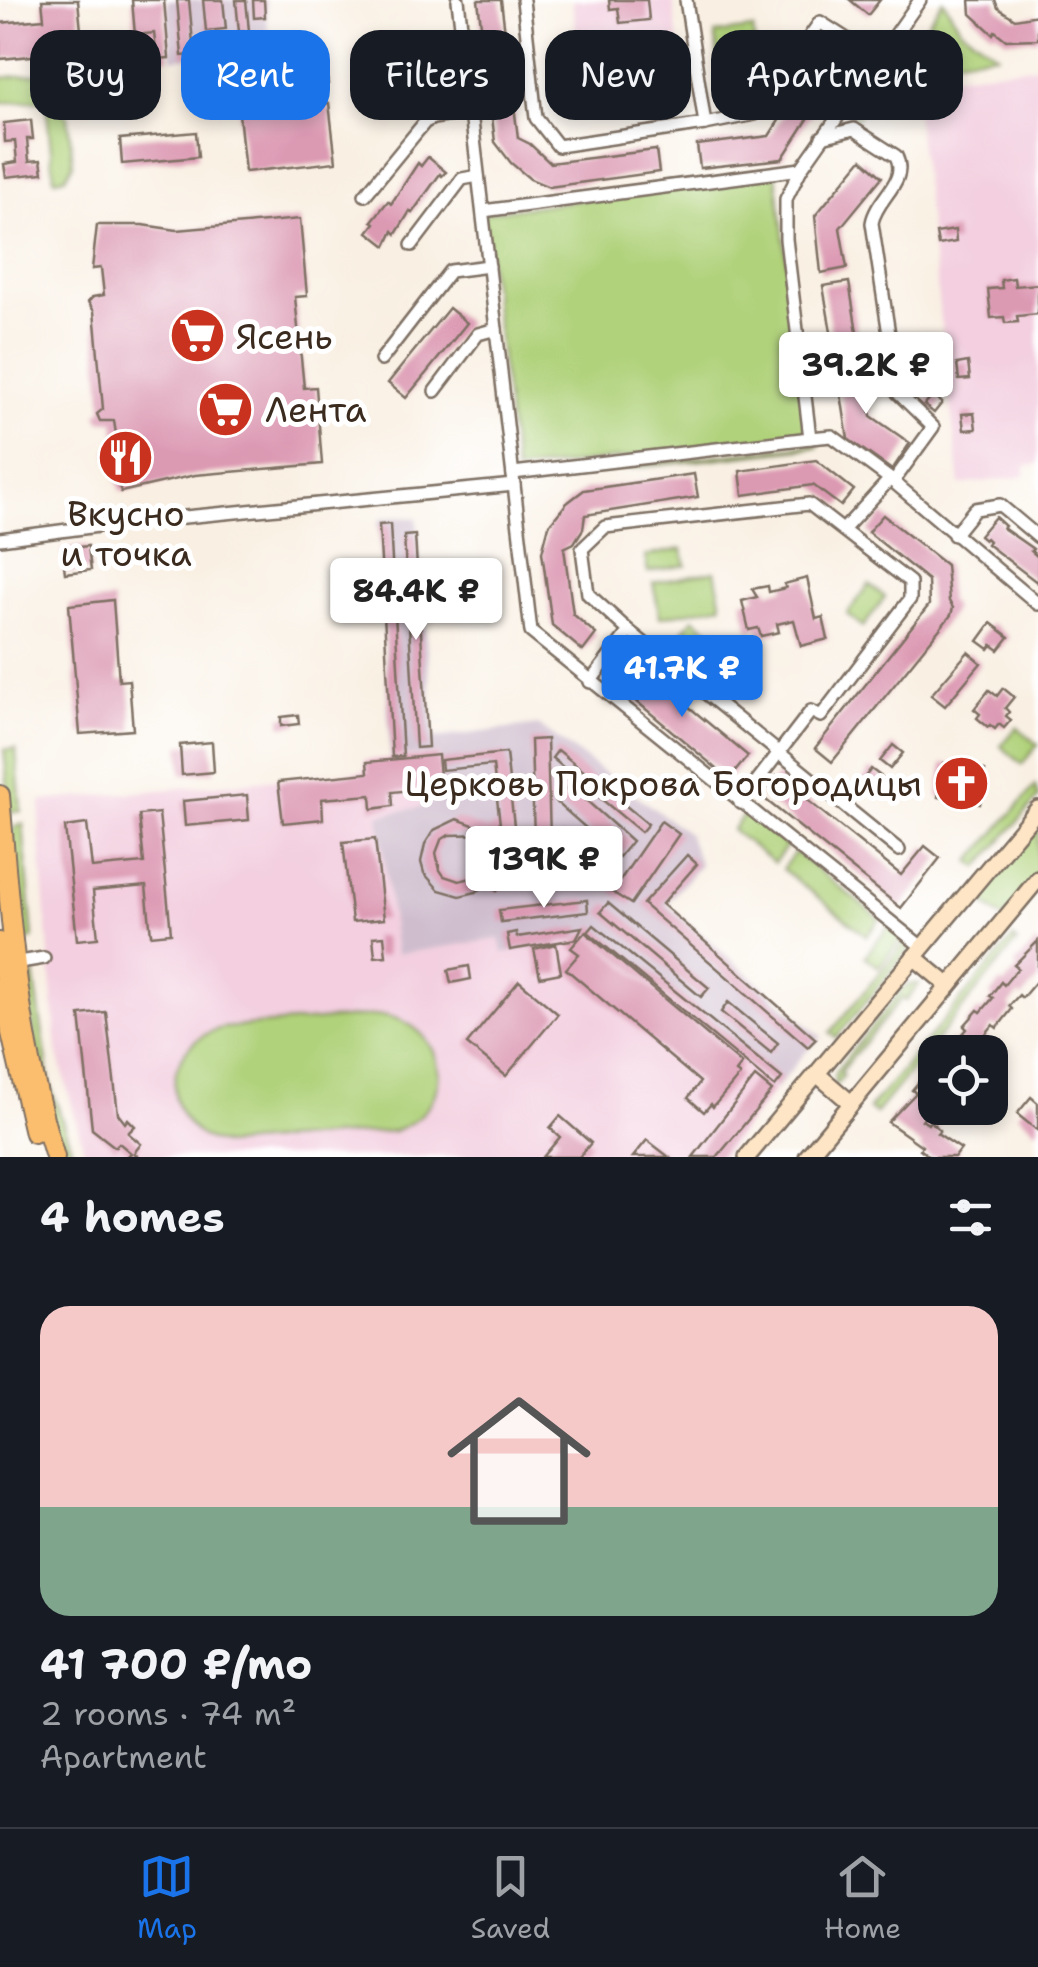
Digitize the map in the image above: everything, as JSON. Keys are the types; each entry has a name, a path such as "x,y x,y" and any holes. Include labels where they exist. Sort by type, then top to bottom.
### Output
{"main road":[{"path":"0,795 11,1034 42,1157"},
{"path":"747,1157 1038,809"},
{"path":"807,1157 1038,879"},
{"path":"0,940 55,1157"},
{"path":"918,952 949,986"},
{"path":"816,1074 851,1103"}],"street":[{"path":"458,0 461,30"},
{"path":"523,0 536,118 558,146 725,120"},
{"path":"686,0 705,124"},
{"path":"898,30 917,1"},
{"path":"365,195 430,120"},
{"path":"472,120 530,632 918,952"},
{"path":"810,438 786,240 786,199 800,168 834,120"},
{"path":"822,137 854,129 900,162 899,176 872,222 898,392 933,427 892,480 844,529"},
{"path":"483,212 800,168"},
{"path":"412,245 462,178 478,176"},
{"path":"381,360 450,272 489,266"},
{"path":"436,390 478,334 496,329"},
{"path":"0,539 513,479 832,436 892,480 1038,604"},
{"path":"740,802 777,753 811,710 821,716 910,599 910,582 809,504 605,527 582,549 588,594 777,753 899,850"},
{"path":"954,535 976,509 1000,505 1038,537"},
{"path":"590,682 629,631"},
{"path":"6,964 44,958"}],"shaded area":[{"path":"167,0 266,0 268,30 181,30 181,58 172,59"},
{"path":"572,0 673,0 677,30 576,30"},
{"path":"1038,66 1038,464 1025,466 1025,476 960,485 917,120 963,120 963,74"},
{"path":"417,518 434,738 538,725 688,833 700,865 667,904 822,1037 776,1089 585,930 577,940 503,953 499,939 396,954 379,815 421,807 444,796 439,754 390,757 378,520"},
{"path":"439,754 444,797 421,807 379,816 396,954 500,939 503,952 585,930 776,1089 721,1157 86,1157 57,1051 39,831 41,801 364,771 364,760"}],"green space":[{"path":"943,0 962,30 923,30"},
{"path":"963,30 997,54 963,58"},
{"path":"30,75 30,101 0,103 0,78"},
{"path":"48,120 68,120 73,164 65,177 54,179"},
{"path":"776,174 808,435 515,471 483,213"},
{"path":"817,444 818,447 564,476 563,473"},
{"path":"682,549 686,565 648,572 645,556"},
{"path":"715,571 722,605 660,617 653,583"},
{"path":"869,585 885,597 863,627 847,614"},
{"path":"693,618 723,640 712,655 682,633"},
{"path":"1017,727 1038,745 1022,764 1001,746"},
{"path":"16,749 21,811 10,812 4,750"},
{"path":"1035,786 1038,798 979,867 971,861"},
{"path":"745,813 787,846 774,863 732,830"},
{"path":"23,824 33,939 22,941 12,835 15,827"},
{"path":"1038,827 1038,877 1003,919 978,898"},
{"path":"795,852 880,919 867,936 782,869"},
{"path":"889,926 903,937 879,967 865,956"},
{"path":"1013,938 1017,942 940,1035 931,1035"},
{"path":"906,941 912,946 836,1038 830,1033"},
{"path":"34,974 50,1084 74,1157 63,1157 47,1110 26,985"},
{"path":"919,984 906,1001 902,998 840,1072 843,1076 834,1087 835,1072 903,988"},
{"path":"381,1015 404,1022 421,1034 433,1050 438,1068 430,1104 415,1120 394,1131 225,1145 203,1137 178,1106 174,1088 177,1069 186,1051 201,1037 222,1028"},
{"path":"918,1051 918,1062 875,1114 869,1109"}],"building":[{"path":"42,0 78,0 81,30 30,30 30,56 0,59 0,23 44,19"},
{"path":"132,0 164,0 169,58 161,59 161,30 135,30"},
{"path":"177,0 189,0 192,30 181,30 181,45"},
{"path":"203,0 223,0 226,29 206,30"},
{"path":"236,0 246,0 249,30 239,30"},
{"path":"253,0 264,0 265,17 254,18"},
{"path":"478,0 501,0 505,30 482,30"},
{"path":"609,0 647,0 649,20 620,23 618,8 610,9"},
{"path":"850,0 880,0 868,15"},
{"path":"970,0 995,0 998,8 1015,19 1038,15 1038,39 1006,40 995,31 993,34 971,14"},
{"path":"330,111 336,162 245,172 240,120 330,120"},
{"path":"31,120 33,139 27,139 29,161 41,160 43,173 6,177 4,164 17,162 15,141 5,142 4,123"},
{"path":"492,120 516,120 518,138 550,163 656,150 659,172 549,187 530,179 495,142"},
{"path":"779,120 807,120 782,159 700,168 697,145 769,136"},
{"path":"196,132 198,157 122,164 120,139"},
{"path":"428,157 446,172 440,174 410,211 396,234 393,231 386,246 368,232 375,223 372,221 388,201 391,204 418,163 421,166"},
{"path":"862,159 882,177 840,228 847,268 821,273 815,216"},
{"name":"Ясень","path":"300,219 307,296 295,297 304,388 316,387 322,464 195,475 121,492 107,450 118,447 114,421 100,421 97,414 103,409 94,311 88,302 104,295 101,268 92,269 97,225 177,230"},
{"path":"955,230 956,242 938,245 936,233"},
{"path":"1014,278 1015,286 1038,284 1038,314 1017,316 1018,322 991,318 988,289 1002,288 1001,280"},
{"path":"849,282 860,351 835,355 823,286"},
{"path":"449,308 467,323 406,398 388,383"},
{"path":"861,358 871,416 910,443 892,470 848,439 836,362"},
{"path":"968,362 970,379 959,380 957,364"},
{"path":"933,395 942,403 934,413 924,405"},
{"path":"974,413 976,429 964,430 962,414"},
{"path":"816,460 854,490 841,506 813,485 743,495 740,471"},
{"path":"694,474 698,497 585,515 583,529 574,543 564,548 573,614 596,634 583,651 552,625 542,552 549,525 584,490"},
{"path":"883,515 946,565 953,608 832,762 815,748 929,605 928,580 868,532"},
{"path":"995,517 1003,528 1033,549 1038,557 1038,583 979,536"},
{"path":"390,524 403,756 392,757 379,525"},
{"path":"415,535 428,747 416,748 404,536"},
{"path":"88,546 91,570 65,573 62,549"},
{"path":"807,578 816,619 823,617 828,639 801,646 794,620 777,624 779,632 761,636 758,628 749,630 742,601 757,597 752,589 768,586 769,592"},
{"path":"113,600 119,681 129,680 133,730 80,734 69,605"},
{"path":"991,623 1009,637 999,650 992,645 989,649 978,641"},
{"path":"968,652 981,663 945,706 931,695"},
{"path":"635,662 748,756 729,779 616,684"},
{"path":"1003,688 1014,697 1005,708 1011,720 1004,728 999,724 995,729 988,727 977,718 980,714 974,709 989,690 997,696"},
{"path":"298,715 299,724 281,726 281,717"},
{"path":"547,739 550,838 534,839 531,740"},
{"path":"212,742 214,772 182,775 180,745"},
{"path":"893,745 903,753 890,769 880,761"},
{"path":"558,750 648,824 641,832 552,758"},
{"path":"506,753 515,835 505,837 510,856 496,857 492,834 449,835 441,840 436,853 444,876 459,881 476,877 489,859 509,867 503,884 497,891 487,884 460,896 439,890 424,873 421,862 425,844 434,830 457,819 487,830 500,824 493,765 442,770 441,760"},
{"path":"438,755 441,787 392,792 393,806 372,809 371,795 322,799 323,819 283,823 278,782 368,773 367,762"},
{"name":"Церковь Покрова Богородицы","path":"943,763 985,770 980,804 938,797"},
{"path":"871,769 883,778 873,792 861,782"},
{"path":"777,776 901,875 925,846 940,858 901,908 761,796"},
{"path":"569,785 632,841 619,857 555,801"},
{"path":"247,795 249,820 185,826 183,801"},
{"path":"159,813 171,933 151,935 146,886 93,891 98,938 77,940 65,827 87,824 92,868 144,863 139,815"},
{"path":"661,821 679,834 631,904 612,892"},
{"path":"375,839 384,919 352,922 343,842"},
{"path":"542,844 613,861 608,884 537,867"},
{"path":"687,855 697,864 662,904 816,1039 808,1047 643,904"},
{"path":"587,900 588,912 501,922 499,910"},
{"path":"608,903 709,988 701,997 600,912"},
{"path":"594,925 782,1078 775,1087 588,932"},
{"path":"582,927 576,939 510,950 507,934 516,932 517,937"},
{"path":"585,932 742,1064 736,1072 740,1075 713,1107 711,1104 704,1112 688,1098 700,1082 566,969 579,954 571,948"},
{"path":"384,936 386,956 375,957 373,937"},
{"path":"1038,941 1038,979 1022,998 1019,995 1009,1006 1012,1009 997,1028 993,1025 985,1035 962,1035 967,1029 964,1026 1018,968 1014,965"},
{"path":"556,944 561,973 540,977 534,949"},
{"path":"469,966 471,979 451,983 448,970"},
{"path":"519,981 558,1014 506,1076 467,1044"},
{"path":"728,1002 778,1043 771,1053 721,1012"},
{"path":"106,1012 118,1114 125,1123 128,1119 135,1126 128,1133 141,1144 134,1153 139,1157 127,1157 131,1153 119,1143 115,1147 92,1129 80,1015"},
{"path":"755,1077 772,1091 717,1157 693,1157"},
{"path":"918,1083 918,1125 934,1125 940,1130 937,1133 961,1149 955,1157 930,1157 920,1149 922,1146 888,1122 916,1093 912,1090"},
{"path":"1031,1097 1038,1103 1038,1131 1017,1114"},
{"path":"560,1116 591,1143 579,1157 543,1157 560,1137 550,1128"},
{"path":"647,1140 669,1157 633,1157"}],"place":[{"name":"Ясень","path":"197,336"},
{"name":"Лента","path":"226,409"},
{"name":"Вкусно и точка","path":"126,457"},
{"name":"Церковь Покрова Богородицы","path":"961,783"}]}
